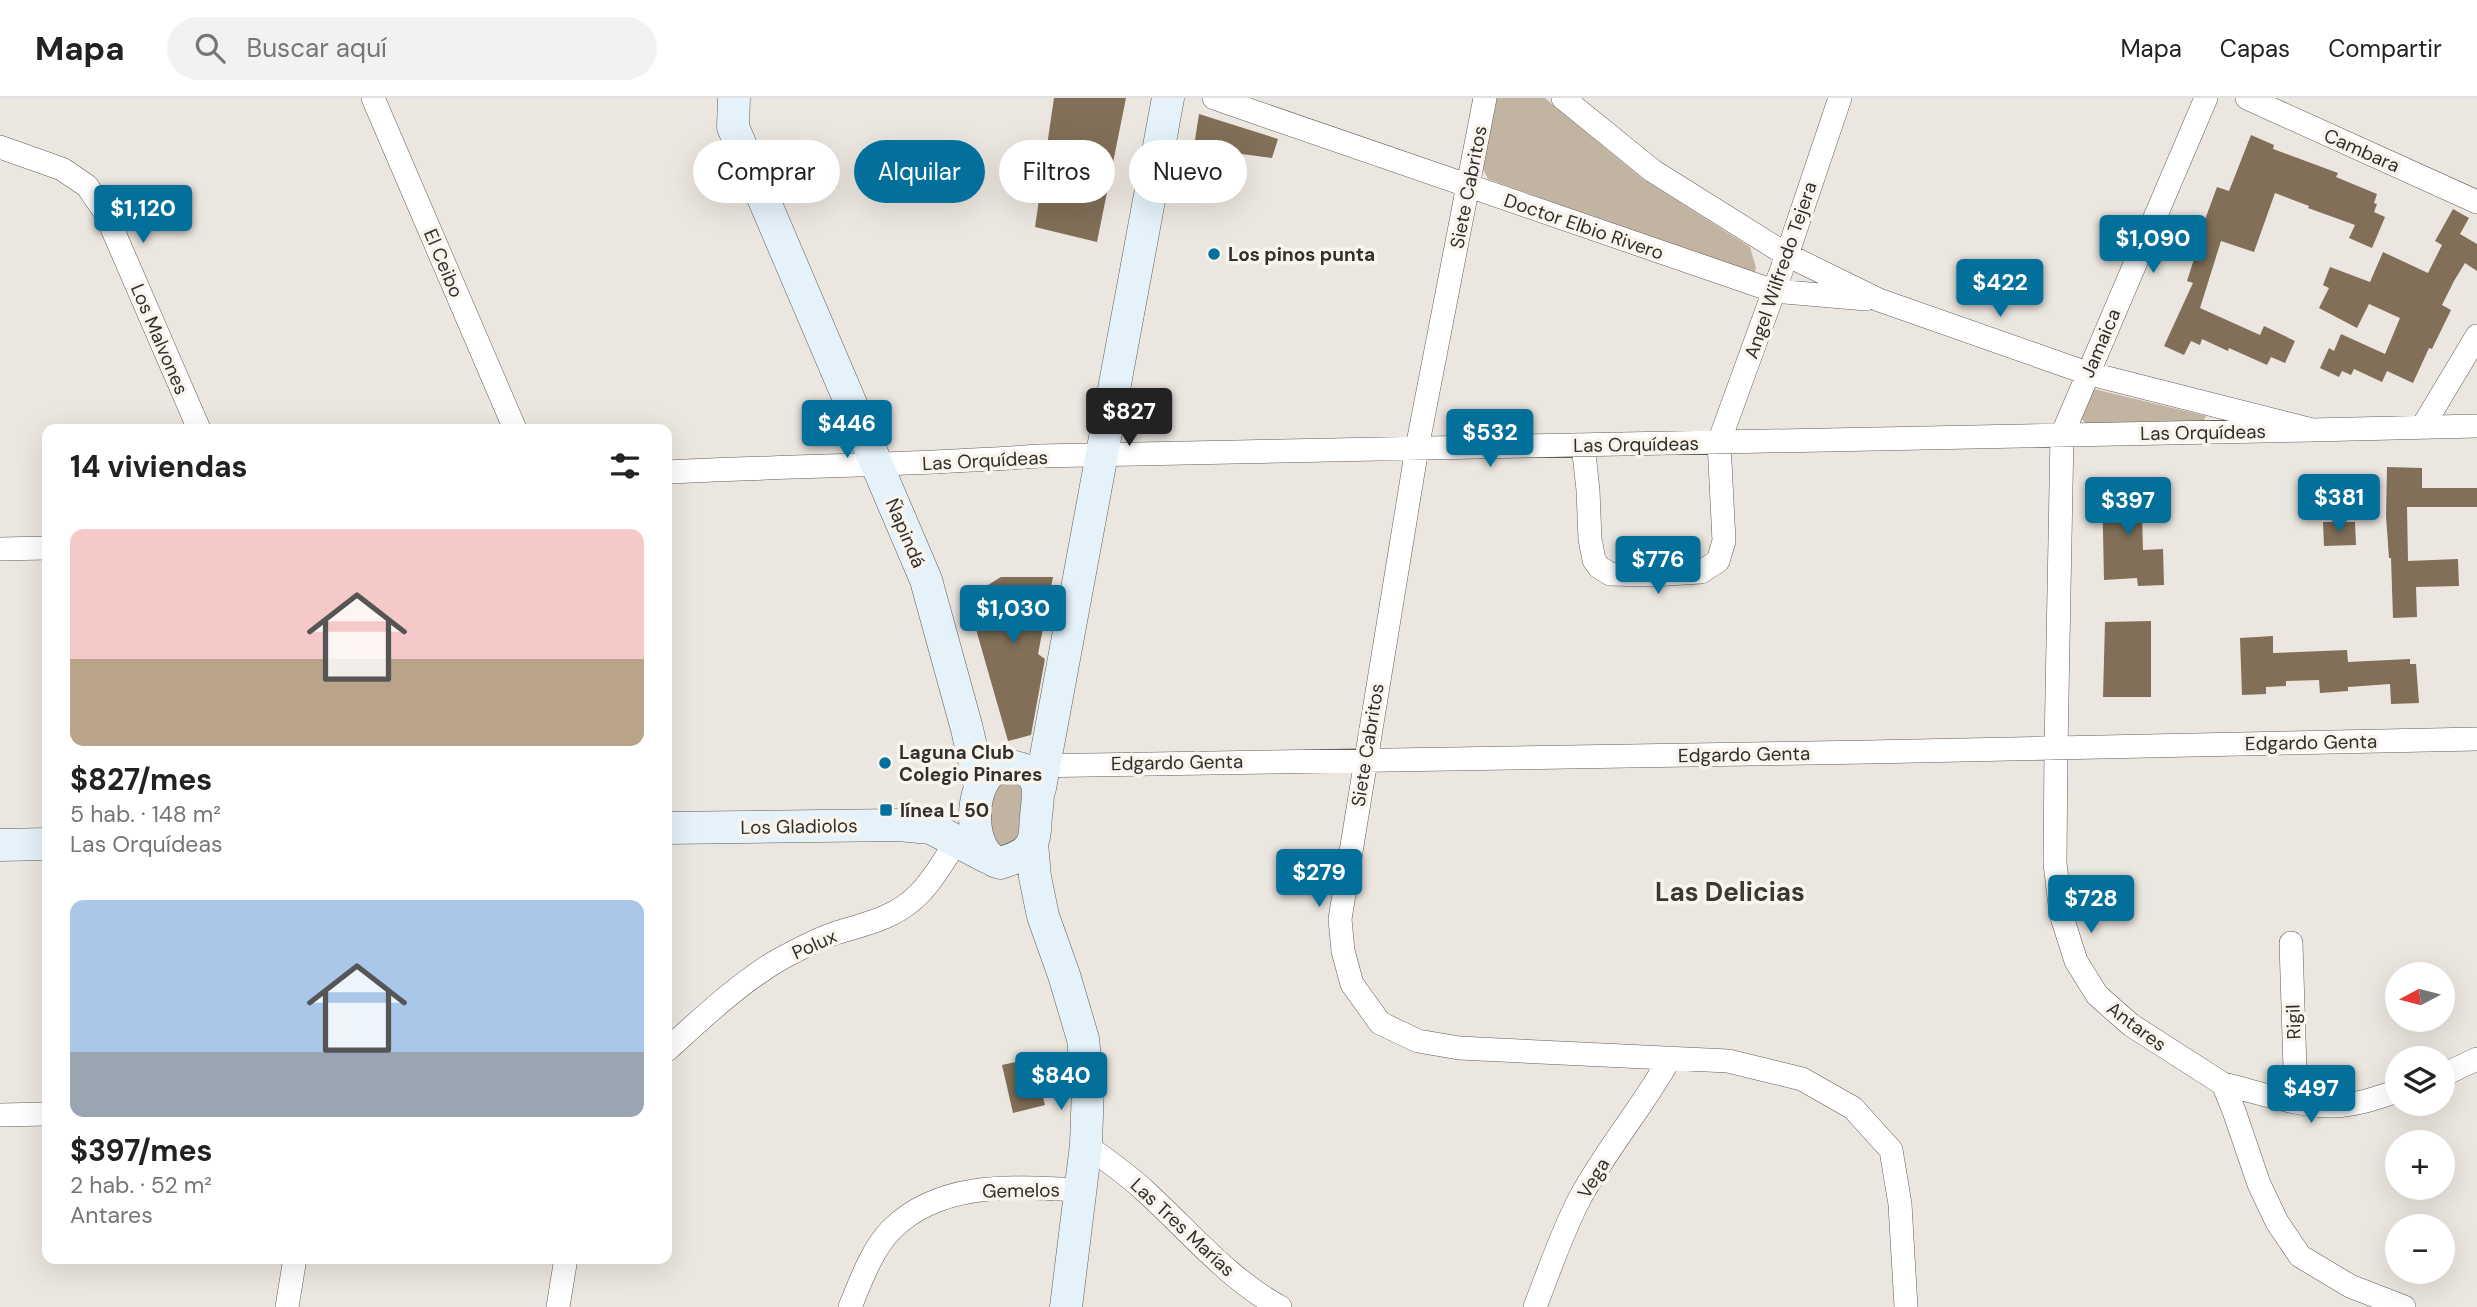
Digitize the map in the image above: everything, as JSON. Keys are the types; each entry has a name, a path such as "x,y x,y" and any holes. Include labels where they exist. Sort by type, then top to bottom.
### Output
{"street":[{"name":"El Ceibo","path":"373,98 513,424"},
{"name":"Ñapindá","path":"719,98 734,113 926,580 964,716 978,793 978,841 994,860"},
{"path":"1066,1307 1086,1145 1088,1086 1083,1039 1043,916 1032,843 1100,455 1168,98"},
{"name":"Doctor Elbio Rivero","path":"1214,98 1774,291 1879,300"},
{"name":"Siete Cabritos","path":"1485,98 1416,448 1340,919 1343,951 1352,985 1380,1023 1418,1041 1459,1048 1728,1061 1802,1079 1853,1108 1891,1150 1900,1204 1906,1307"},
{"path":"1563,98 1653,171 1787,255 1879,300 2087,373 2312,429"},
{"name":"Angel Wilfredo Tejera","path":"1719,442 1840,98"},
{"name":"Jamaica","path":"2062,435 2206,98"},
{"name":"Cambara","path":"2248,98 2477,202"},
{"name":"Los Malvones","path":"0,148 62,169 87,186 105,212 197,424"},
{"path":"2423,426 2477,336"},
{"name":"Las Orquídeas","path":"672,471 877,463 928,464 1039,456 2477,426"},
{"name":"Antares","path":"2062,435 2056,863 2062,914 2076,961 2097,995 2131,1025 2223,1084 2296,1101 2332,1106 2369,1101 2385,1095"},
{"path":"1583,445 1594,560 1610,575 1651,575 1701,572 1718,561 1724,541 1719,442"},
{"path":"0,540 37,549"},
{"path":"0,550 37,549"},
{"name":"Edgardo Genta","path":"1043,776 1364,759 2477,738"},
{"path":"943,835 996,769 1012,766 1025,769 1033,776 1043,776"},
{"name":"Los Gladiolos","path":"672,828 898,825 943,835 994,860"},
{"name":"Polux","path":"672,1045 717,1004 775,962 832,935 898,911 918,897 930,882 943,835"},
{"path":"994,860 1019,856 1032,843"},
{"path":"0,845 42,844"},
{"path":"994,860 1043,916"},
{"name":"Rigil","path":"2291,943 2296,1101"},
{"name":"Vega","path":"1535,1307 1580,1199 1617,1139 1651,1093 1670,1058"},
{"path":"2455,1070 2477,1059"},
{"path":"2223,1084 2259,1184 2277,1222 2300,1256 2350,1286 2404,1307"},
{"path":"0,1115 42,1114"},
{"name":"Las Tres Marías","path":"1086,1145 1146,1191 1225,1267 1261,1297 1280,1307"},
{"name":"Gemelos","path":"850,1307 865,1270 889,1232 920,1207 962,1192 1007,1187 1080,1190"},
{"path":"287,1307 294,1264"},
{"path":"558,1307 565,1264"}],"shaded area":[{"path":"1493,98 1545,98 1643,179 1750,247 1756,268 1754,275 1488,179 1482,167"},
{"path":"2094,389 2206,416 2203,422 2087,425 2081,418"},
{"path":"1001,779 1022,785 1023,833 1012,844 998,847 991,838 987,797"}],"building":[{"path":"1054,98 1126,98 1115,153 1115,140 1048,140"},
{"path":"1199,114 1278,139 1272,158 1247,155 1247,140 1195,140"},
{"path":"2251,135 2274,145 2273,149 2338,173 2336,177 2377,194 2374,212 2385,217 2372,248 2349,238 2355,225 2275,193 2254,252 2221,241 2200,308 2260,335 2264,326 2295,341 2285,363 2271,357 2267,365 2202,339 2200,345 2191,341 2184,355 2164,346 2193,283 2187,281 2202,234 2200,233 2217,187 2229,191"},
{"path":"1039,203 1105,203 1097,242 1035,227"},
{"path":"2453,209 2469,218 2460,234 2477,244 2477,271 2465,263 2454,281 2442,305 2451,310 2413,383 2387,371 2382,382 2354,369 2351,375 2342,371 2339,377 2320,368 2329,348 2334,351 2341,334 2385,354 2400,318 2369,304 2357,328 2319,308 2329,288 2323,285 2330,267 2370,282 2383,252 2428,273 2442,245 2435,241"},
{"path":"2387,467 2422,468 2422,488 2477,488 2477,507 2407,507 2408,561 2458,559 2459,586 2416,587 2417,617 2393,618 2391,558 2386,516"},
{"path":"2141,482 2143,550 2163,549 2164,585 2138,586 2137,578 2104,580 2102,483"},
{"path":"2323,522 2355,522 2356,545 2324,546"},
{"path":"1001,577 1053,577 1038,654 1045,659 1031,735 1008,741 967,598"},
{"path":"2151,621 2151,697 2103,697 2105,622"},
{"path":"2273,636 2273,653 2347,650 2348,662 2410,659 2410,664 2416,664 2419,703 2391,704 2390,684 2348,687 2348,691 2320,693 2319,680 2286,681 2286,686 2266,687 2266,694 2242,695 2240,638"},
{"path":"1033,1058 1045,1105 1013,1113 1002,1065"}],"place":[{"name":"Los pinos punta","path":"1214,254"},
{"name":"Laguna Club Colegio Pinares","path":"885,763"},
{"name":"línea L 50","path":"886,810"}],"district":[{"name":"Las Delicias","path":"1730,892"}]}
